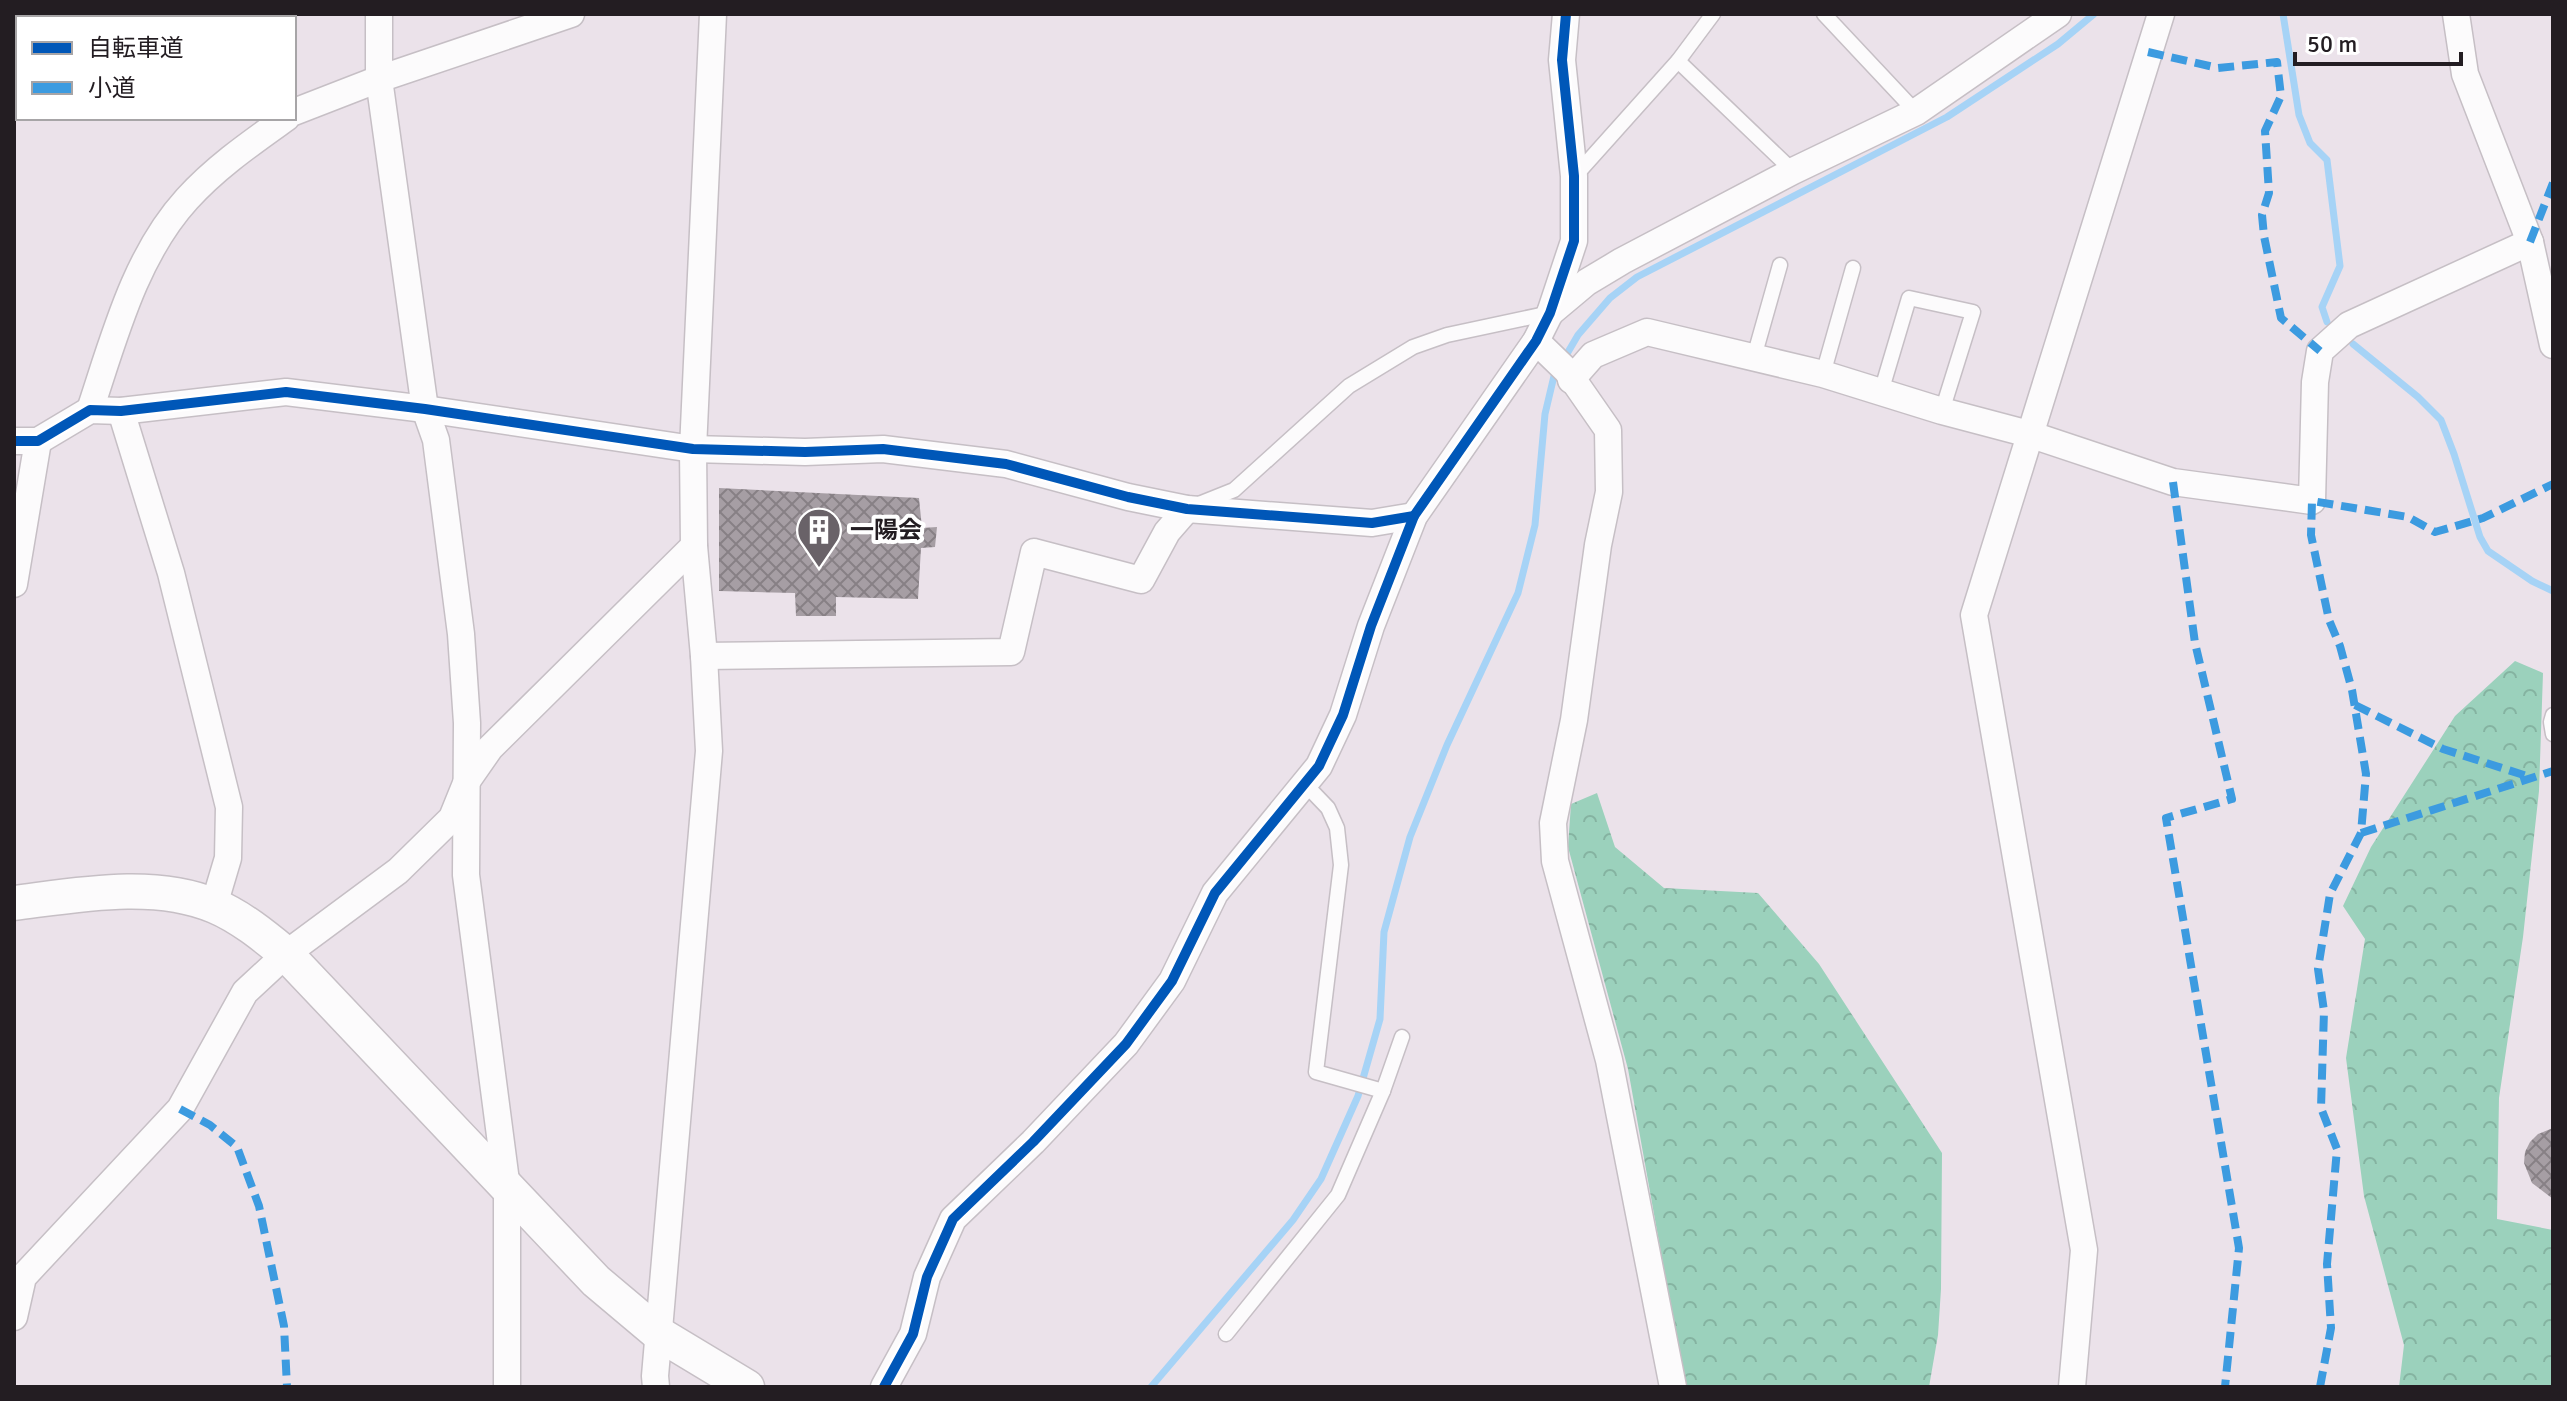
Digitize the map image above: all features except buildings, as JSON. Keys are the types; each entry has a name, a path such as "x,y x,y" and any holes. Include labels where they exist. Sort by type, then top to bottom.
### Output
{"street":[{"path":"379,14 379,79 425,409 436,440 461,634 467,781 466,875 507,1189 507,1387"},
{"path":"296,108 571,14"},
{"path":"656,1387 709,751 694,546 693,449 713,14"},
{"path":"1566,14 1562,60 1574,176 1574,241 1550,313 1556,362 1608,430 1609,492 1598,545 1576,709 1553,823 1555,861 1609,1060 1673,1387"},
{"path":"1550,313 1587,282 1622,261 1793,171 1916,112 2058,14"},
{"path":"2072,1387 2084,1250 1974,615 2161,14"},
{"path":"2456,14 2465,74 2530,242 2553,345"},
{"path":"90,410 124,306 159,236 184,202 213,173 279,120"},
{"path":"884,1387 913,1334 927,1277 953,1219 1033,1142 1126,1044 1172,981 1215,893 1319,766 1343,715 1371,626 1414,516 1556,362 1593,355 1647,332 1823,374 2029,434 2173,482 2312,501 2315,382 2320,351 2349,325 2530,242"},
{"path":"14,584 26,441 90,410 121,411 286,392 425,409 693,449 898,451 1006,464 1128,497 1187,509 1372,523 1414,516"},
{"path":"121,411 171,573 229,807 228,858 214,905"},
{"path":"704,656 1011,652 1034,552 1141,580 1167,532 1187,509"},
{"path":"14,1317 18,1279 180,1109 245,992 286,954 398,871 452,818 467,781 490,748 694,546"},
{"path":"14,903 90,894 157,892 214,905 252,927 286,954 596,1281 659,1334 747,1387"}],"lane":[{"path":"1574,176 1678,61 1713,14"},
{"path":"1824,14 1916,112"},
{"path":"1678,61 1793,171"},
{"path":"1754,357 1780,265"},
{"path":"1823,374 1853,268"},
{"path":"1881,392 1909,298 1973,312 1942,411"},
{"path":"1187,509 1234,490 1349,386 1413,347 1447,335 1550,313"},
{"path":"2553,715 2553,734"},
{"path":"1305,784 1328,808 1337,828 1341,865 1316,1072 1378,1090"},
{"path":"1226,1334 1338,1195 1402,1037"}],"green space":[{"path":"2515,661 2543,673 2539,791 2523,937 2499,1098 2497,1219 2553,1230 2553,1387 2399,1387 2404,1345 2364,1196 2346,1058 2365,939 2343,906 2371,847 2455,716"},
{"path":"1597,793 1615,847 1664,888 1758,893 1819,964 1942,1153 1941,1289 1938,1335 1929,1387 1685,1387 1628,1069 1568,847 1571,804"}],"waterway":[{"path":"1151,1387 1293,1220 1321,1179 1358,1096 1380,1019 1384,932 1410,837 1447,745 1518,593 1535,525 1545,414 1554,376 1578,335 1610,298 1637,277 1947,117 2058,44 2094,14"},
{"path":"2283,14 2299,115 2310,143 2327,160 2340,266 2322,307 2327,322"},
{"path":"2353,344 2441,420 2480,537 2488,551 2532,581 2553,591"}],"marked path":[{"path":"2148,52 2218,68 2277,62 2281,96 2265,131 2269,193 2262,215 2264,236 2281,318 2320,351"},
{"path":"2530,242 2553,183"},
{"path":"2173,482 2195,643 2232,799 2166,818 2239,1248 2225,1387"},
{"path":"2320,1387 2331,1328 2327,1264 2337,1149 2321,1108 2324,1011 2318,969 2330,894 2361,833 2366,774 2352,690 2329,620 2311,535 2312,501 2408,517 2435,532 2483,518 2553,484"},
{"path":"2355,705 2443,749 2533,778"},
{"path":"2361,833 2553,771"},
{"path":"180,1109 210,1125 237,1147 259,1206 284,1326 287,1387"}],"cycle path":[{"path":"884,1387 913,1334 927,1277 953,1219 1033,1142 1126,1044 1172,981 1215,893 1319,766 1343,715 1371,626 1414,516 1536,341 1550,313 1574,241 1574,176 1562,60 1566,14"},
{"path":"14,441 38,441 90,410 121,411 286,392 425,409 693,449 805,452 883,449 1006,464 1128,497 1187,509 1372,523 1414,516"}],"place":[{"name":"一陽会","path":"819,569"}]}
